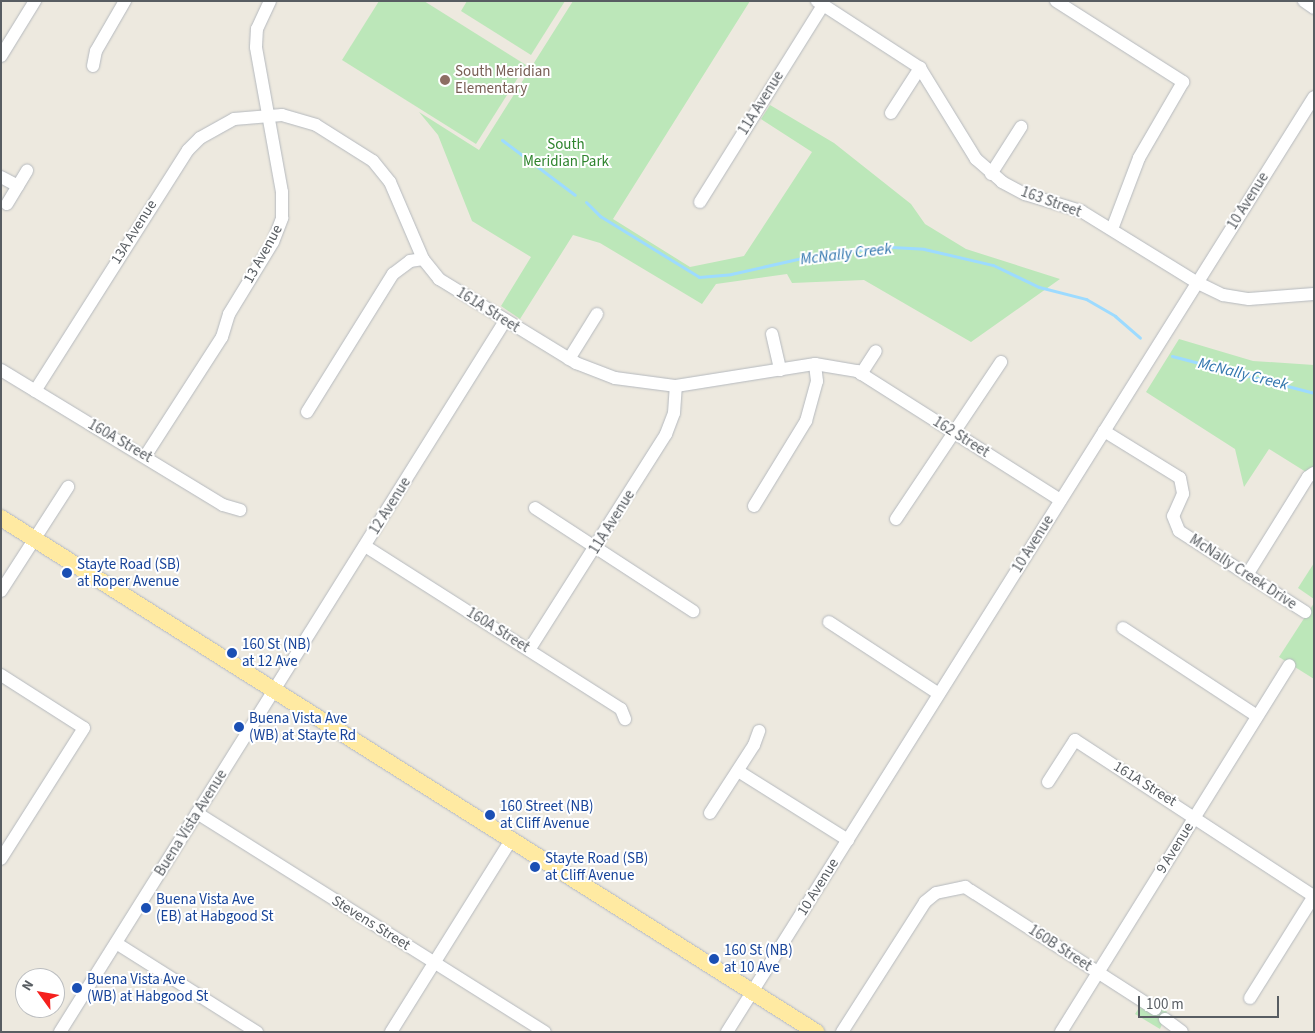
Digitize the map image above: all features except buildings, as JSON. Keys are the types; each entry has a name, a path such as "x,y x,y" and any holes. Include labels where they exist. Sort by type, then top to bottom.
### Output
{"main road":[{"path":"1,518 816,1032"}],"street":[{"path":"1,56 35,1"},
{"path":"93,66 96,51 125,1"},
{"name":"13 Avenue","path":"146,455 222,337 235,303 279,230 283,204 256,47 257,29 270,1"},
{"path":"1056,1 1183,82 1139,158 1112,230"},
{"path":"1304,1 1314,8"},
{"name":"163 Street","path":"820,3 920,68 963,140 992,174 1025,194 1081,211 1196,282 1238,298 1314,294"},
{"name":"11A Avenue","path":"700,202 820,3"},
{"path":"892,114 920,68"},
{"name":"10 Avenue","path":"727,1032 1314,96"},
{"name":"161A Street","path":"268,114 297,118 316,125 373,161 390,182 423,259 445,283 569,359 615,378 676,386 815,364"},
{"name":"13A Avenue","path":"35,391 188,150 219,126 251,115 268,114"},
{"path":"992,174 1021,127"},
{"path":"6,204 27,171"},
{"path":"1,177 18,186"},
{"path":"307,412 393,274 410,260 423,259"},
{"path":"569,359 597,314"},
{"name":"12 Avenue","path":"275,690 505,321"},
{"path":"772,334 780,370"},
{"path":"861,374 876,351"},
{"path":"896,520 956,434 1001,362"},
{"path":"754,506 806,421 817,381 815,364"},
{"name":"162 Street","path":"815,364 861,374 1060,500"},
{"name":"160A Street","path":"1,370 146,455 223,505 240,510"},
{"name":"11A Avenue","path":"529,650 666,434 674,413 676,386"},
{"name":"McNally Creek Drive","path":"1104,431 1180,478 1183,494 1173,516 1179,531 1305,612"},
{"path":"1247,575 1308,477 1314,473"},
{"path":"1,591 36,540 68,487"},
{"path":"535,508 694,611"},
{"name":"160A Street","path":"365,546 621,708 625,719"},
{"path":"829,622 939,694"},
{"path":"1123,628 1257,716"},
{"name":"9 Avenue","path":"1061,1032 1289,665"},
{"path":"1,676 84,728 1,859"},
{"name":"Buena Vista Avenue","path":"60,1032 275,690"},
{"path":"710,813 738,771 759,730"},
{"name":"161A Street","path":"1048,782 1070,737 1195,816 1206,829 1314,896"},
{"path":"738,771 848,840"},
{"name":"Stevens Street","path":"196,813 544,1032"},
{"path":"391,1032 511,840"},
{"name":"160B Street","path":"842,1032 925,902 936,893 965,887 1155,1009"},
{"path":"1250,998 1314,896"},
{"path":"116,943 257,1032"},
{"path":"1165,1019 1182,1032"}],"green space":[{"name":"South Meridian Elementary","path":"379,1 424,1 526,65 476,144 342,60"},
{"path":"467,1 565,1 531,55 461,11"},
{"name":"South Meridian Park","path":"573,1 750,1 613,219 690,267 744,256 812,152 761,119 770,105 834,143 911,204 925,224 966,249 1060,279 971,342 864,280 792,283 787,274 716,284 702,304 600,243 573,235 520,319 501,306 531,257 472,221 438,135 419,112 479,150"},
{"path":"1179,339 1253,361 1314,365 1314,466 1306,472 1269,449 1244,487 1235,449 1146,392"},
{"path":"1314,563 1314,599 1298,588"},
{"path":"1314,603 1314,679 1279,657"},
{"path":"1146,997 1160,1002 1167,1012 1160,1029 1135,1014"}],"waterway":[{"name":"McNally Creek","path":"502,140 575,195"},
{"name":"McNally Creek","path":"586,202 600,216 699,277 731,274 824,253 891,247 924,249 993,265 1039,287 1086,299 1115,316 1140,338"},
{"name":"McNally Creek","path":"1172,356 1314,393"}],"place":[{"name":"South Meridian Elementary","path":"445,80"},
{"name":"Stayte Road (SB) at Roper Avenue","path":"67,573"},
{"name":"160 St (NB) at 12 Ave","path":"232,653"},
{"name":"Buena Vista Ave (WB) at Stayte Rd","path":"239,727"},
{"name":"160 Street (NB) at Cliff Avenue","path":"490,815"},
{"name":"Stayte Road (SB) at Cliff Avenue","path":"535,867"},
{"name":"Buena Vista Ave (EB) at Habgood St","path":"146,908"},
{"name":"160 St (NB) at 10 Ave","path":"714,959"},
{"name":"Buena Vista Ave (WB) at Habgood St","path":"77,988"}]}
